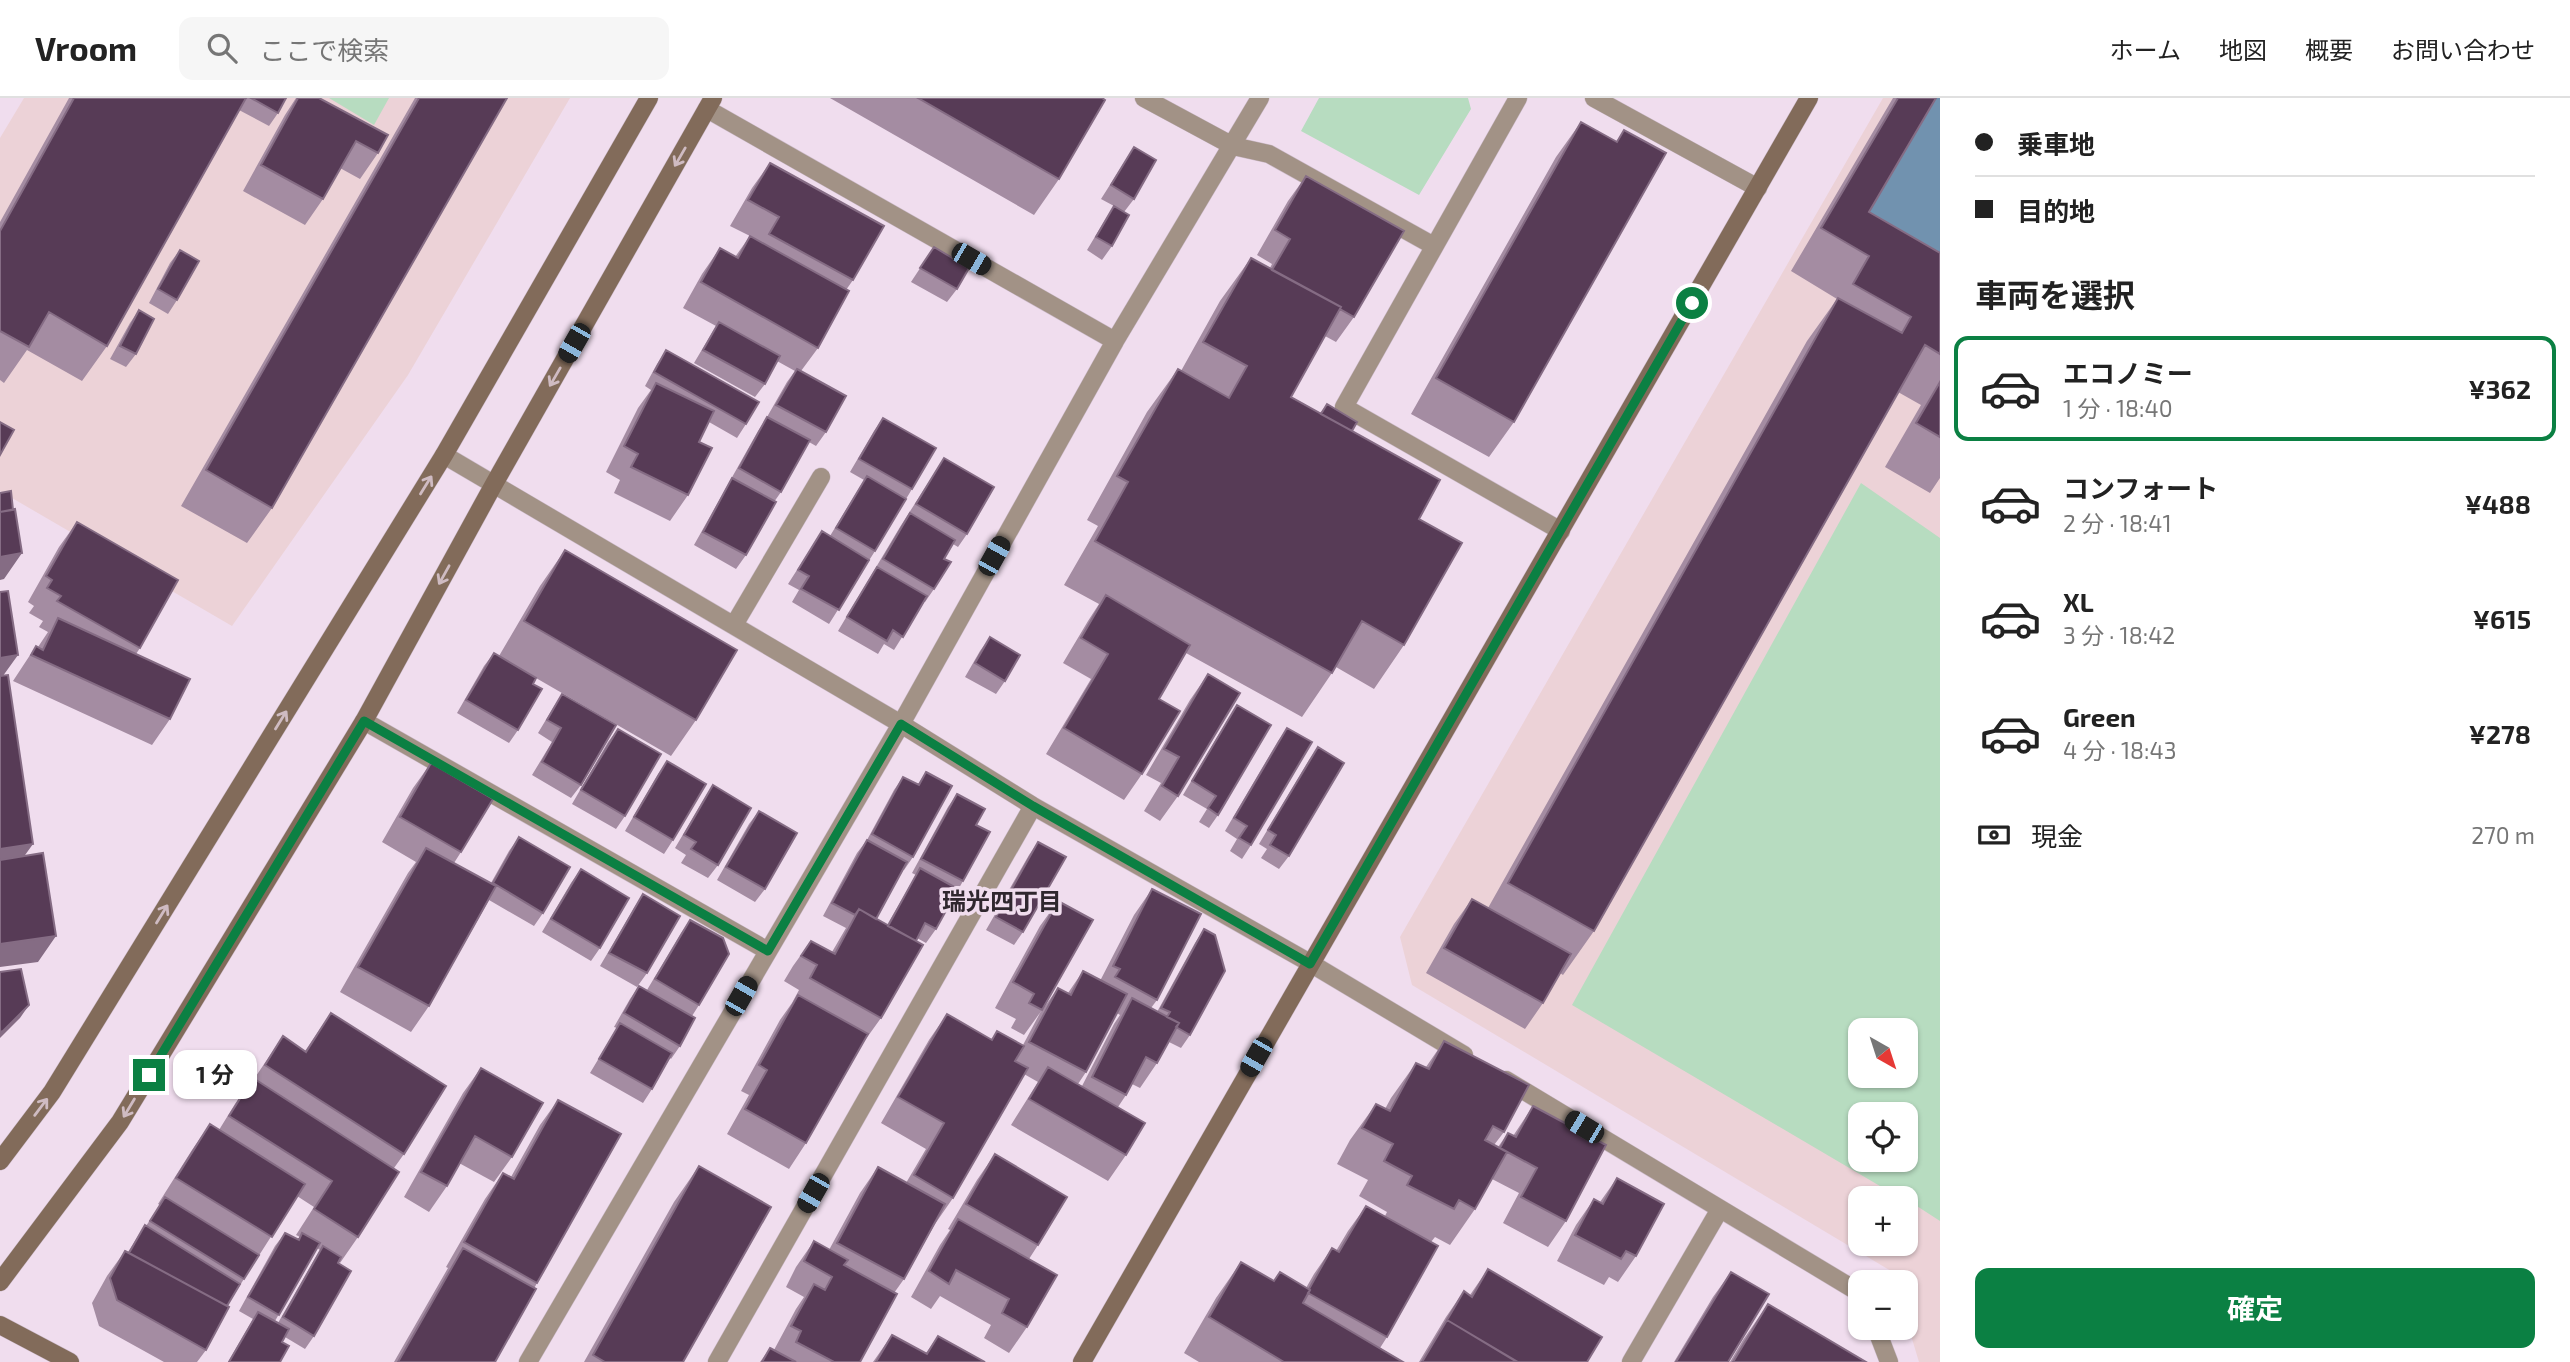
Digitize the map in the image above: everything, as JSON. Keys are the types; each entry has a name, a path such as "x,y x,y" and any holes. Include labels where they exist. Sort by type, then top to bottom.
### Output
{"street":[{"path":"0,1161 52,1092 444,455 649,98"},
{"path":"1144,98 1233,146 1269,155 1434,246"},
{"path":"528,1362 901,724 1115,341 1261,98"},
{"path":"1518,98 1344,407 1561,531"},
{"path":"1594,98 1758,188"},
{"path":"1082,1362 1809,98"},
{"path":"0,1282 120,1122 364,721 494,484 710,104 1115,341"},
{"path":"444,455 901,724 1033,806 1310,964 1848,1286"},
{"path":"734,625 821,477"},
{"path":"364,721 768,951"},
{"path":"716,1362 1033,806"},
{"path":"1631,1362 1720,1209"},
{"path":"0,1325 70,1362"},
{"path":"1881,1340 1889,1362"}],"shaded area":[{"path":"24,98 570,98 408,375 232,626 0,491 0,138"},
{"path":"1883,98 1940,98 1940,1362 1919,1362 1912,1340 1918,1340 1918,1270 1889,1270 1866,1256 1918,1256 1918,1186 1848,1186 1848,1245 1412,985 1400,937"}],"green space":[{"path":"329,98 389,98 374,125"},
{"path":"1319,98 1468,98 1471,109 1419,195 1301,131"},
{"path":"1861,483 1940,538 1940,1221 1918,1207 1918,1186 1880,1186 1856,1172 1918,1172 1918,1102 1848,1102 1848,1167 1572,1005"}],"water":[{"path":"1931,98 1940,98 1940,281 1839,256"}],"building":[{"path":"74,98 246,98 107,346 49,312 29,347 0,331 0,231"},
{"path":"251,98 286,98 278,113"},
{"path":"298,98 319,98 388,135 378,153 356,141 323,199 261,165"},
{"path":"419,98 507,98 272,508 206,470"},
{"path":"918,98 1102,98 1105,100 1059,179"},
{"path":"1898,98 1936,98 1869,212 1940,253 1940,354 1925,345 1594,931 1508,883 1838,298 1902,333 1911,317 1853,284 1869,256 1821,228"},
{"path":"1581,122 1617,142 1624,130 1666,153 1514,422 1436,378"},
{"path":"1134,147 1156,160 1134,199 1111,185"},
{"path":"770,163 884,226 853,280 769,234 779,217 748,200"},
{"path":"1306,176 1404,231 1354,317 1340,309 1341,307 1272,270 1290,239 1275,230"},
{"path":"1114,206 1129,215 1112,246 1096,237"},
{"path":"750,236 849,291 818,348 701,282 720,248 738,258"},
{"path":"934,247 969,268 957,289 920,268"},
{"path":"180,250 199,261 177,300 158,289"},
{"path":"1251,258 1341,307 1291,397 1440,480 1419,519 1462,543 1404,645 1362,621 1332,673 1095,541 1128,482 1117,476 1178,369 1229,398 1247,366 1203,342"},
{"path":"139,310 154,319 136,354 120,346"},
{"path":"719,322 780,356 765,384 703,350"},
{"path":"666,350 759,402 746,424 654,372"},
{"path":"797,369 846,396 826,432 776,405"},
{"path":"1940,382 1940,437 1916,423"},
{"path":"656,383 714,411 699,442 712,448 688,495 631,467 638,454 624,446"},
{"path":"1327,404 1357,422 1352,431 1321,414"},
{"path":"767,417 810,440 781,492 739,468"},
{"path":"883,418 936,448 912,489 859,459"},
{"path":"0,422 14,430 0,455"},
{"path":"944,458 994,487 967,534 916,504"},
{"path":"867,476 906,499 875,551 836,528"},
{"path":"732,478 776,502 746,555 703,532"},
{"path":"11,491 13,510 0,512 0,493"},
{"path":"15,509 22,553 0,557 0,512"},
{"path":"910,513 955,540 944,559 951,562 934,589 883,559"},
{"path":"77,522 178,580 140,648 57,601 61,596 47,588 52,580 46,576"},
{"path":"822,531 869,560 839,610 801,589 809,576 798,570"},
{"path":"565,550 737,650 696,720 524,621"},
{"path":"877,567 927,596 903,637 893,630 887,641 847,617"},
{"path":"8,591 18,655 0,658 0,592"},
{"path":"1106,595 1190,645 1159,699 1180,711 1142,774 1064,728 1108,654 1081,638"},
{"path":"58,618 190,679 170,719 31,655 36,646 43,650"},
{"path":"990,637 1020,655 1005,681 975,663"},
{"path":"494,653 536,678 533,684 542,689 518,730 466,700"},
{"path":"1208,674 1240,693 1178,796 1162,786 1179,757 1164,749"},
{"path":"8,675 33,844 0,849 0,676"},
{"path":"562,694 616,725 581,785 542,762 561,728 547,720"},
{"path":"1237,705 1271,725 1218,815 1208,808 1216,796 1192,781"},
{"path":"1287,728 1312,742 1251,845 1239,838 1247,826 1234,818"},
{"path":"618,729 661,754 625,816 581,790"},
{"path":"1318,747 1344,763 1289,856 1270,845 1276,835 1268,830"},
{"path":"667,761 706,784 673,840 634,817"},
{"path":"431,763 493,799 461,852 400,817"},
{"path":"926,772 952,786 913,857 872,834 903,777 919,785"},
{"path":"713,785 751,808 718,865 691,849 696,842 684,835"},
{"path":"957,794 985,809 976,825 990,832 963,881 921,859"},
{"path":"759,811 797,833 765,889 726,867"},
{"path":"519,837 570,867 543,913 493,883"},
{"path":"867,840 907,862 876,919 859,909 855,915 832,903"},
{"path":"1038,842 1066,857 1023,932 996,917"},
{"path":"426,848 496,886 429,1006 358,967"},
{"path":"43,853 56,936 0,944 0,860"},
{"path":"920,868 958,889 936,929 925,923 916,941 888,926"},
{"path":"581,869 629,898 600,948 551,919"},
{"path":"1152,889 1201,914 1157,1000 1115,977 1120,969 1113,966"},
{"path":"643,894 680,916 647,973 609,953"},
{"path":"1472,899 1571,954 1543,1003 1444,948"},
{"path":"1058,901 1093,920 1042,1010 1029,1003 1034,994 1013,982"},
{"path":"859,909 923,945 881,1018 810,978 817,965 801,956 811,941 835,954"},
{"path":"690,920 723,938 729,954 699,1005 655,979"},
{"path":"1204,929 1215,935 1225,971 1190,1035 1176,1027 1179,1023 1167,1017 1170,1012 1161,1008"},
{"path":"21,969 29,1005 0,1032 0,972"},
{"path":"1083,971 1127,994 1086,1072 1029,1042 1058,988 1071,995"},
{"path":"639,986 695,1018 680,1046 624,1013"},
{"path":"798,995 868,1034 806,1143 745,1109 767,1070 759,1065"},
{"path":"1132,998 1179,1023 1157,1063 1146,1057 1126,1095 1092,1077"},
{"path":"331,1013 446,1086 404,1154 265,1065 283,1036 306,1052"},
{"path":"947,1014 992,1040 997,1031 1024,1046 1015,1061 1028,1068 953,1198 914,1175 944,1123 898,1097"},
{"path":"620,1023 672,1053 652,1089 599,1059"},
{"path":"1444,1041 1529,1085 1504,1132 1493,1126 1485,1140 1507,1152 1475,1209 1459,1200 1454,1209 1407,1185 1412,1176 1384,1161 1393,1144 1362,1128 1376,1104 1390,1111 1416,1063 1429,1069"},
{"path":"1048,1067 1145,1123 1126,1155 1029,1099"},
{"path":"481,1068 543,1103 512,1157 475,1136 447,1186 421,1172"},
{"path":"253,1078 399,1172 358,1237 314,1209 332,1181 229,1116"},
{"path":"558,1100 621,1134 537,1283 464,1242 503,1173 514,1179"},
{"path":"1533,1106 1606,1145 1566,1221 1521,1197 1537,1168 1500,1148 1508,1133 1516,1137"},
{"path":"210,1124 305,1184 272,1237 176,1178"},
{"path":"995,1154 1067,1197 1038,1245 966,1204"},
{"path":"699,1166 771,1207 683,1362 605,1362 593,1355"},
{"path":"878,1167 945,1204 904,1279 837,1243"},
{"path":"1617,1178 1664,1204 1636,1256 1626,1251 1621,1259 1575,1235 1594,1199 1603,1204"},
{"path":"165,1197 259,1255 244,1279 150,1221"},
{"path":"1366,1206 1438,1246 1387,1337 1308,1293 1332,1248 1339,1252"},
{"path":"958,1219 1057,1275 1027,1327 1002,1313 1009,1299 956,1270 949,1284 929,1271"},
{"path":"145,1225 240,1284 227,1306 129,1253"},
{"path":"285,1233 299,1240 302,1233 320,1243 279,1315 248,1297"},
{"path":"814,1241 848,1260 844,1265 897,1294 860,1362 834,1362 796,1342 801,1331 791,1326 814,1284 825,1290 832,1277 804,1261"},
{"path":"323,1246 341,1257 338,1263 351,1271 314,1336 283,1317"},
{"path":"463,1248 536,1289 495,1362 398,1362"},
{"path":"125,1251 229,1307 206,1350 117,1300 110,1278"},
{"path":"1241,1262 1274,1281 1280,1272 1310,1290 1303,1303 1403,1362 1284,1362 1209,1317"},
{"path":"1488,1269 1602,1337 1587,1362 1518,1362 1447,1320 1464,1291 1472,1297"},
{"path":"1731,1272 1769,1294 1728,1362 1676,1362"},
{"path":"1768,1304 1866,1362 1733,1362"},
{"path":"258,1312 289,1329 282,1342 289,1346 280,1362 229,1362"},
{"path":"1447,1320 1517,1362 1422,1362"},
{"path":"892,1335 927,1354 938,1336 985,1362 876,1362"},
{"path":"770,1348 796,1362 762,1362"}],"district":[{"name":"瑞光四丁目","path":"1002,900"}],"route":[{"path":"149,1075 364,721 768,951 901,724 1033,806 1310,964 1692,303"}]}
